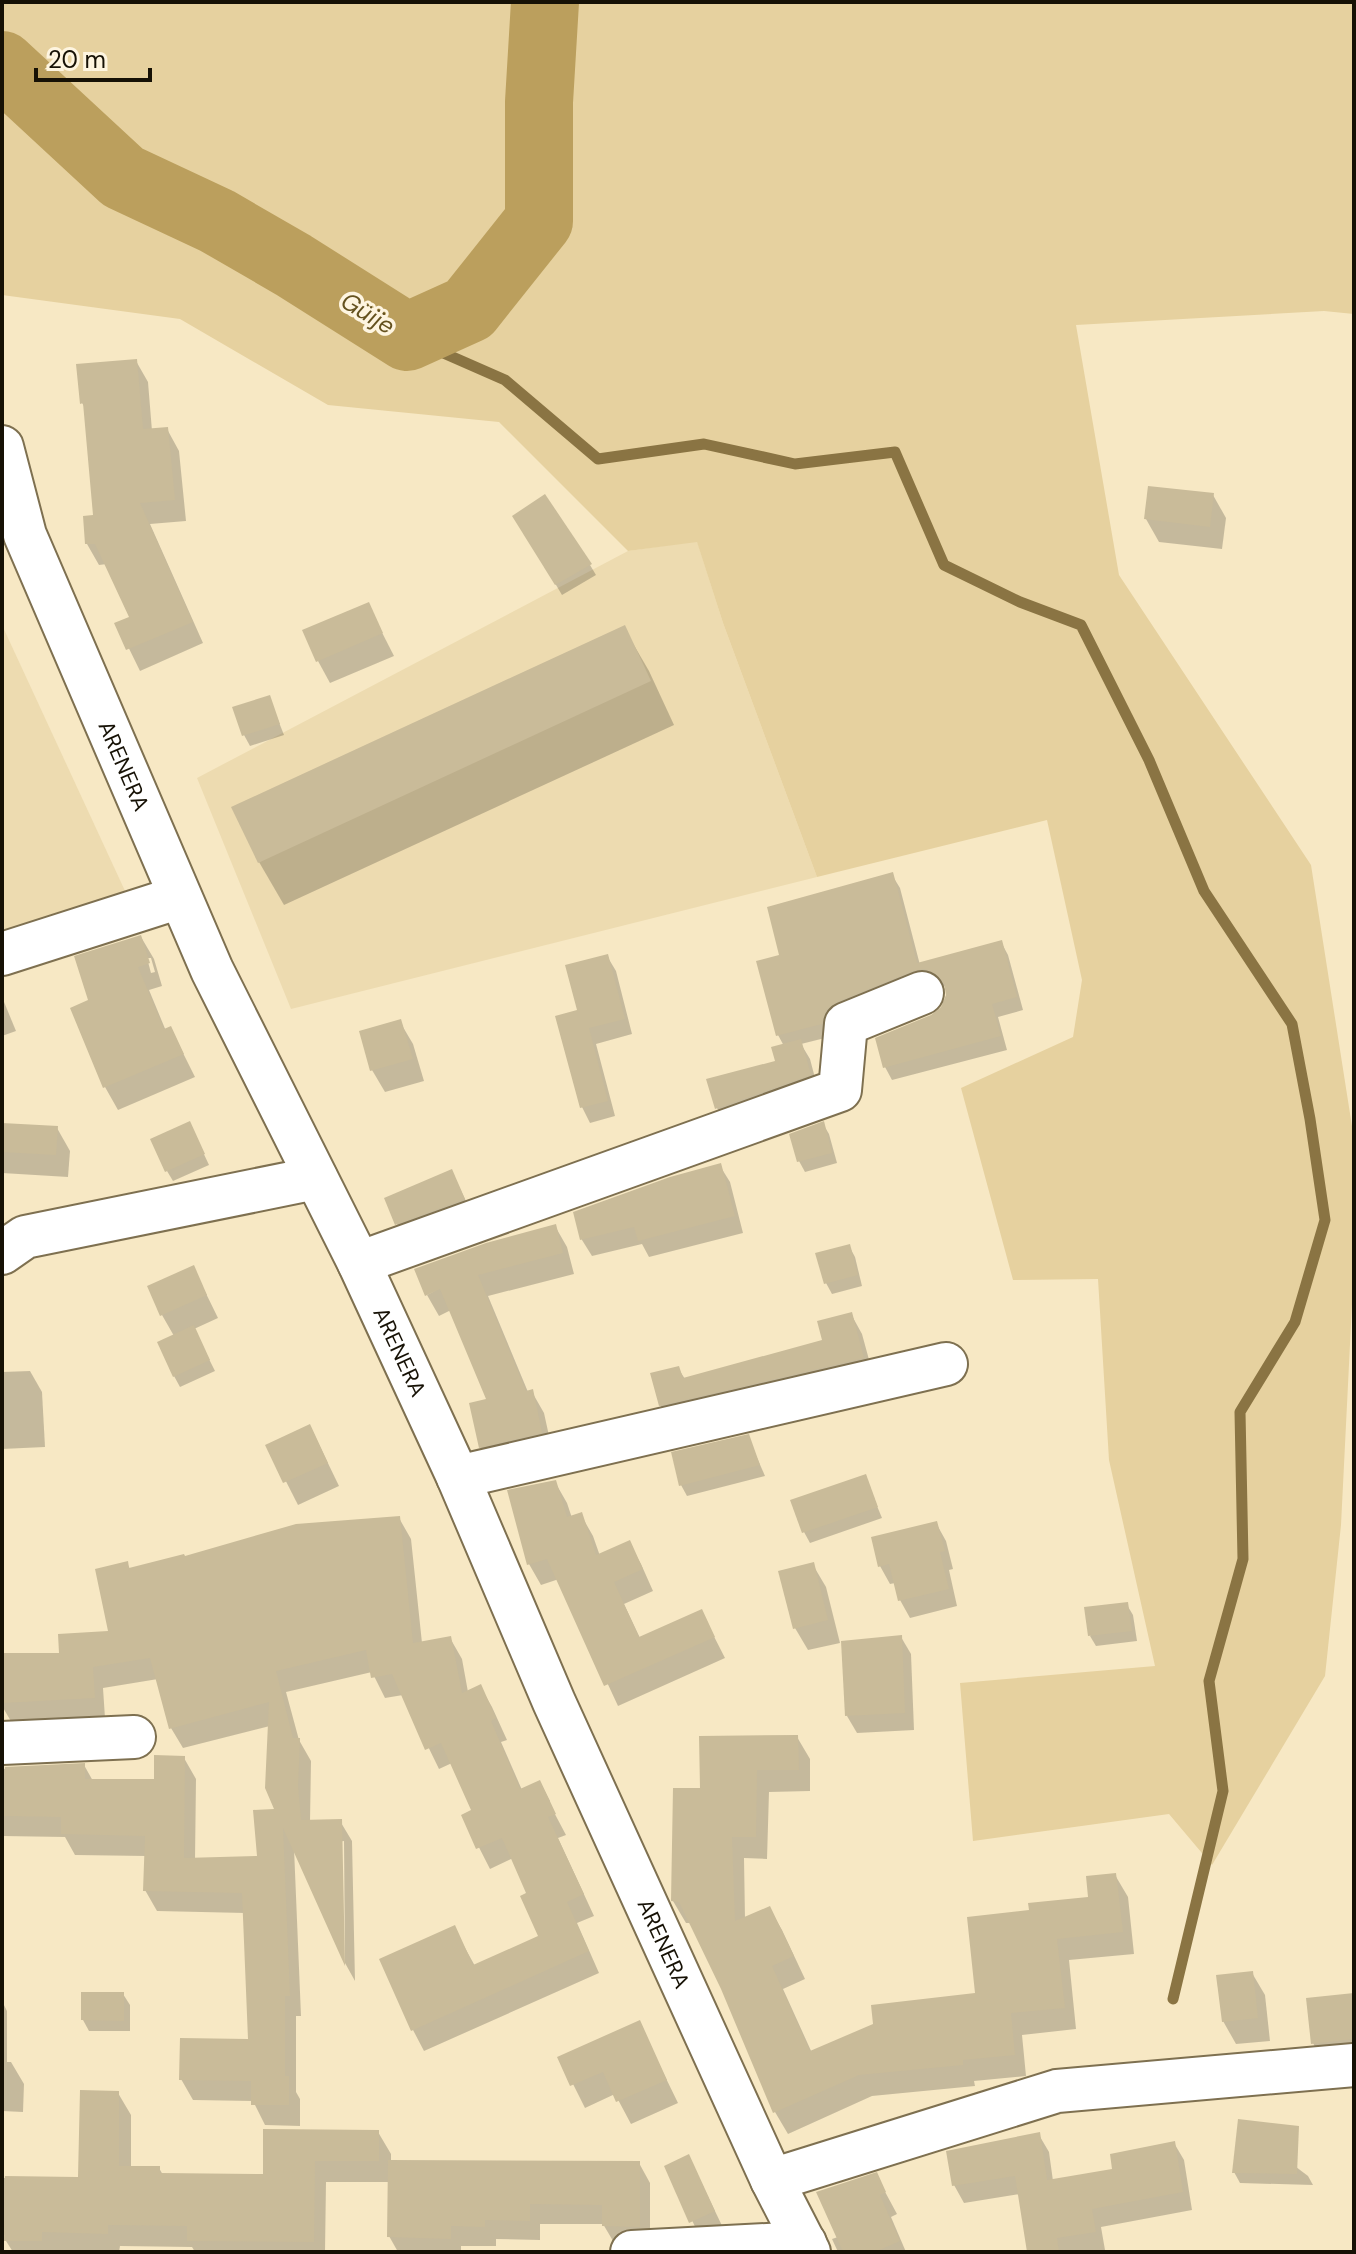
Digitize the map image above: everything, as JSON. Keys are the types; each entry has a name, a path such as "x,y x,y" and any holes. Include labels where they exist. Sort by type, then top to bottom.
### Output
{"street":[{"name":"ARENERA","path":"2,447 25,535 212,970 359,1263 446,1457 458,1477 554,1702 772,2180 807,2248"},
{"path":"2,954 180,897"},
{"path":"359,1263 840,1090 846,1024 922,993"},
{"path":"2,1253 25,1237 316,1178"},
{"path":"458,1477 946,1364"},
{"path":"2,1743 134,1737"},
{"path":"772,2180 1057,2091 1354,2065"},
{"path":"632,2252 807,2248"}],"shaded area":[{"path":"2,2 1354,2 1354,314 1324,311 1076,325 1119,575 1311,865 1354,1139 1354,1264 1341,1525 1325,1676 1212,1865 1169,1814 973,1841 960,1683 1155,1666 1109,1460 1098,1279 1013,1280 961,1088 1073,1037 1082,980 1047,820 817,877 723,623 697,542 628,551 499,422 328,405 180,319 2,295"},
{"path":"697,541 723,623 817,877 291,1009 197,778 628,551"},
{"path":"2,625 132,906 2,944"}],"building":[{"path":"137,359 143,429 168,427 175,500 140,503 193,622 126,650 114,623 129,617 95,544 85,544 83,516 93,515 83,403 80,404 76,364"},
{"path":"1148,486 1214,493 1210,527 1144,519"},
{"path":"545,494 592,564 555,585 512,516"},
{"path":"369,602 383,633 316,662 302,630"},
{"path":"625,625 651,681 258,863 231,807"},
{"path":"270,695 280,724 242,736 232,707"},
{"path":"893,872 917,963 1002,940 1017,997 992,1004 1001,1036 883,1068 875,1038 931,1015 941,1007 946,995 944,983 936,974 924,969 837,1002 826,1010 822,1024 776,1036 756,961 779,955 767,907"},
{"path":"141,935 150,963 138,967 164,1029 171,1026 184,1054 103,1088 70,1008 88,1000 74,956"},
{"path":"608,954 625,1019 589,1028 608,1101 580,1108 555,1016 577,1010 565,965"},
{"path":"401,1019 413,1059 370,1071 359,1031"},
{"path":"801,1039 811,1075 715,1109 706,1079 775,1061 771,1047"},
{"path":"190,1121 205,1154 165,1172 150,1139"},
{"path":"824,1121 832,1153 797,1162 789,1134"},
{"path":"2,1123 58,1126 56,1155 2,1152"},
{"path":"721,1163 735,1216 638,1241 634,1227 580,1240 573,1212 670,1177"},
{"path":"452,1169 465,1199 395,1225 384,1198"},
{"path":"556,1224 563,1253 478,1275 526,1391 533,1389 542,1433 479,1448 469,1403 486,1399 440,1289 425,1296 414,1269 486,1243"},
{"path":"850,1244 858,1275 824,1284 815,1253"},
{"path":"194,1265 207,1295 160,1316 147,1286"},
{"path":"852,1312 864,1358 659,1406 650,1373 679,1366 683,1378 822,1340 817,1321"},
{"path":"194,1325 210,1360 173,1377 157,1342"},
{"path":"310,1424 328,1463 283,1483 265,1445"},
{"path":"749,1434 760,1465 679,1486 671,1452"},
{"path":"866,1474 878,1507 802,1533 790,1500"},
{"path":"556,1480 567,1517 582,1512 596,1555 630,1540 643,1569 614,1582 639,1637 702,1609 715,1637 604,1686 547,1559 527,1565 507,1490"},
{"path":"400,1516 413,1643 451,1636 462,1693 481,1684 496,1718 491,1721 520,1789 540,1780 556,1814 548,1817 584,1894 567,1902 589,1951 411,2031 379,1959 455,1925 473,1965 538,1936 520,1896 526,1893 502,1838 476,1849 461,1815 471,1810 441,1743 425,1750 392,1674 371,1678 366,1650 276,1671 293,1738 300,1738 298,1786 301,1820 342,1819 345,1966 283,1828 290,1996 285,1996 285,2076 289,2076 289,2105 251,2105 251,2081 179,2080 180,2038 248,2039 242,1893 143,1891 145,1836 61,1834 61,1817 4,1816 5,1767 85,1763 85,1779 154,1779 154,1755 185,1756 184,1858 257,1856 253,1810 274,1809 265,1788 269,1702 169,1729 150,1658 93,1667 95,1698 2,1703 2,1653 59,1653 58,1634 108,1631 95,1569 128,1561 129,1568 185,1556 296,1524"},
{"path":"937,1521 945,1551 940,1552 949,1589 898,1601 889,1564 878,1567 871,1537"},
{"path":"814,1562 828,1620 793,1629 778,1571"},
{"path":"1128,1602 1132,1631 1088,1636 1084,1607"},
{"path":"902,1635 905,1713 845,1716 841,1641"},
{"path":"798,1735 799,1770 757,1770 756,1837 732,1837 735,1921 770,1906 794,1956 772,1966 810,2051 873,2024 871,2005 975,1993 967,1917 1029,1910 1028,1903 1088,1897 1086,1876 1116,1873 1123,1932 1057,1939 1065,2008 1011,2013 1015,2055 963,2060 963,2065 859,2075 773,2113 721,1989 679,1902 671,1901 673,1788 700,1788 699,1736"},
{"path":"1253,1971 1258,2018 1222,2022 1216,1975"},
{"path":"81,1992 124,1992 124,2021 81,2020"},
{"path":"1354,1993 1354,2039 1311,2044 1306,1998"},
{"path":"640,2020 667,2080 616,2102 603,2072 570,2086 557,2057"},
{"path":"80,2090 119,2091 119,2166 160,2166 160,2173 263,2174 263,2129 379,2130 379,2161 315,2161 314,2242 187,2241 187,2226 108,2225 108,2234 42,2232 42,2241 4,2241 5,2176 78,2177"},
{"path":"1238,2119 1299,2126 1297,2174 1232,2173"},
{"path":"1040,2132 1047,2180 1112,2169 1110,2154 1175,2141 1183,2192 1092,2209 1096,2232 1057,2238 1059,2252 1027,2252 1015,2176 952,2186 946,2151"},
{"path":"689,2154 715,2211 689,2223 664,2166"},
{"path":"388,2160 640,2161 640,2227 602,2226 602,2205 530,2204 530,2221 485,2220 485,2227 451,2226 451,2239 387,2237"},
{"path":"877,2172 886,2192 880,2195 900,2241 875,2252 843,2252 816,2192"}],"waterway":[{"name":"Güije","path":"2,65 123,177 217,221 407,337 469,309 539,221 539,102 545,2"},
{"path":"407,337 505,380 598,459 704,444 795,464 895,452 944,565 1020,602 1081,625 1149,760 1204,891 1292,1024 1325,1220 1295,1322 1240,1412 1243,1559 1209,1681 1223,1791 1173,1999"}]}
